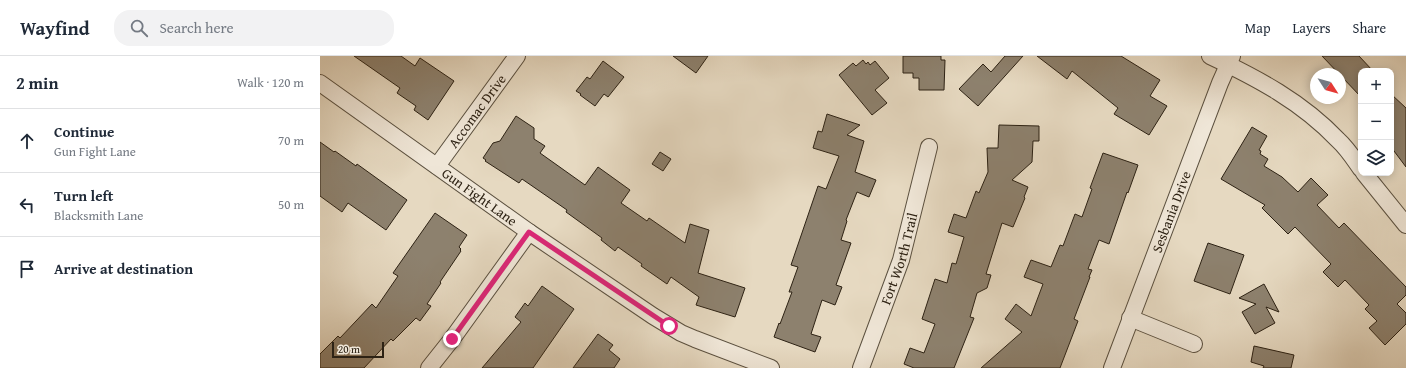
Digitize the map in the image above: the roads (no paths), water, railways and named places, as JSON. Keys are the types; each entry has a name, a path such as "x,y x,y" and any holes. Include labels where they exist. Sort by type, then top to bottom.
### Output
{"street":[{"name":"Accomac Drive","path":"437,166 517,56"},
{"path":"1210,56 1230,60 1314,117 1340,141 1358,165"},
{"name":"Sesbania Drive","path":"1112,368 1230,60"},
{"name":"Gun Fight Lane","path":"320,83 529,232 653,316 681,333 771,368"},
{"name":"Fort Worth Trail","path":"861,368 901,260 929,147"},
{"path":"1366,176 1406,225"},
{"path":"429,368 452,339 529,232"},
{"path":"1130,318 1194,344"}]}
